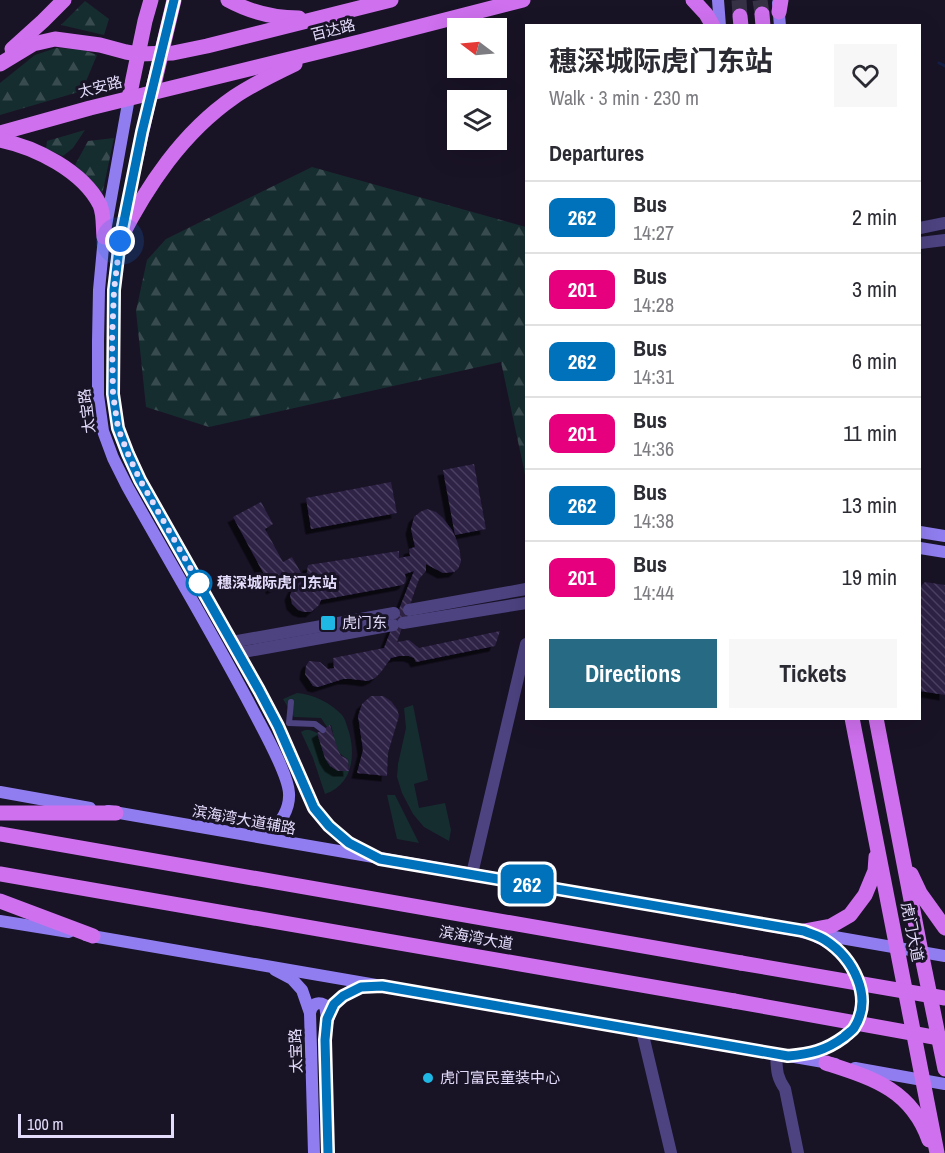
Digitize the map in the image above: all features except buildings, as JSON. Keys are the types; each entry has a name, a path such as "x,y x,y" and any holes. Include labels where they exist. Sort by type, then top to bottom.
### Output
{"main road":[{"path":"0,59 64,0"},
{"path":"129,98 151,0"},
{"path":"152,93 174,0"},
{"path":"228,0 263,14 317,19"},
{"name":"百达路","path":"0,64 33,44 55,39 100,45 138,54 173,53 391,0"},
{"name":"百达路","path":"152,93 523,0"},
{"path":"693,0 706,14 717,21"},
{"path":"717,21 718,0"},
{"path":"717,21 723,0"},
{"path":"120,241 135,209 158,175 177,149 204,122 233,98 263,80 320,52"},
{"name":"太安路","path":"0,133 152,93"},
{"name":"太宝路","path":"152,93 120,241 114,290 113,394 118,428 140,480 278,726 314,808 329,826 349,843 380,859"},
{"name":"太宝路","path":"129,98 104,237 99,290 98,395 103,431 112,458 245,695 287,782 289,795 287,808 281,821 268,831 250,837"},
{"path":"0,140 25,147 53,160 74,174 91,190 101,207 104,237"},
{"path":"921,532 945,536"},
{"path":"921,548 945,552"},
{"name":"虎门大道","path":"852,720 936,1153"},
{"name":"虎门大道","path":"876,720 945,1069"},
{"name":"滨海湾大道辅路","path":"0,792 945,956"},
{"path":"0,813 116,813"},
{"name":"滨海湾大道","path":"0,834 945,998"},
{"path":"804,931 831,926 850,915 865,895 875,871 876,845"},
{"path":"902,855 920,893 945,928"},
{"name":"滨海湾大道","path":"0,874 945,1039"},
{"path":"0,900 93,936"},
{"path":"0,921 945,1084"},
{"path":"782,1055 810,1054 828,1048 854,1029 861,1012 862,996 859,979 850,965 837,950 824,940 804,931"},
{"name":"太宝路","path":"269,966 292,979 302,990 310,1013 314,1153"},
{"path":"327,1019 334,1004 343,996 361,987 382,986"},
{"path":"310,1013 315,1004 320,1003 325,1005 327,1019"},
{"name":"太宝路","path":"327,1019 325,1040 328,1153"},
{"path":"826,1063 858,1073 888,1087 902,1098 909,1104 927,1132 936,1153"}],"street":[{"path":"921,228 945,223"},
{"path":"921,243 945,240"},
{"path":"409,610 525,589"},
{"path":"235,648 397,620 525,603"},
{"path":"472,874 525,648"},
{"path":"642,1031 671,1153"},
{"path":"782,1055 777,1073 785,1089 798,1153"}],"lane":[{"path":"291,702 289,723 315,724 322,730"}],"green space":[{"path":"85,1 109,19 104,35 61,25"},
{"path":"56,48 81,49 97,55 82,91 0,115 0,83 35,55"},
{"path":"85,130 73,148 63,156 46,149 47,141"},
{"path":"114,138 102,195 94,183 75,165 88,141"},
{"path":"312,167 525,227 525,474 501,362 209,427 146,407 136,311 147,260 166,239"},
{"path":"297,693 321,700 343,717 351,741 352,760 349,770 348,759 338,749 331,725 327,727 321,718 294,717 283,699"},
{"path":"413,705 428,780 414,784 419,808 445,803 451,830 449,841 424,827 413,814 397,777 406,728 404,708"},
{"path":"309,730 317,733 325,758 349,771 341,784 325,794 313,758 301,732"},
{"path":"387,795 395,795 419,843 397,839"}],"waterway":[{"path":"939,63 945,66"}],"tunnel":[{"path":"739,0 740,16"},
{"path":"760,0 762,14"}],"bus line":[{"name":"262","path":"174,0 142,132 120,241 114,290 112,341 113,394 118,428 140,480 278,726 314,808 329,826 349,843 380,859 804,931 824,940 837,950 859,979 862,996 861,1012 854,1029 828,1048 810,1054 788,1056 382,986 361,987 343,996 334,1004 327,1019 325,1040 328,1153"}],"place":[{"name":"穗深城际虎门东站","path":"199,583"},
{"name":"虎门东","path":"328,623"},
{"name":"虎门富民童装中心","path":"428,1078"}],"route":[{"path":"120,241 114,290 112,341 113,394 118,428 140,480 199,583"}]}
